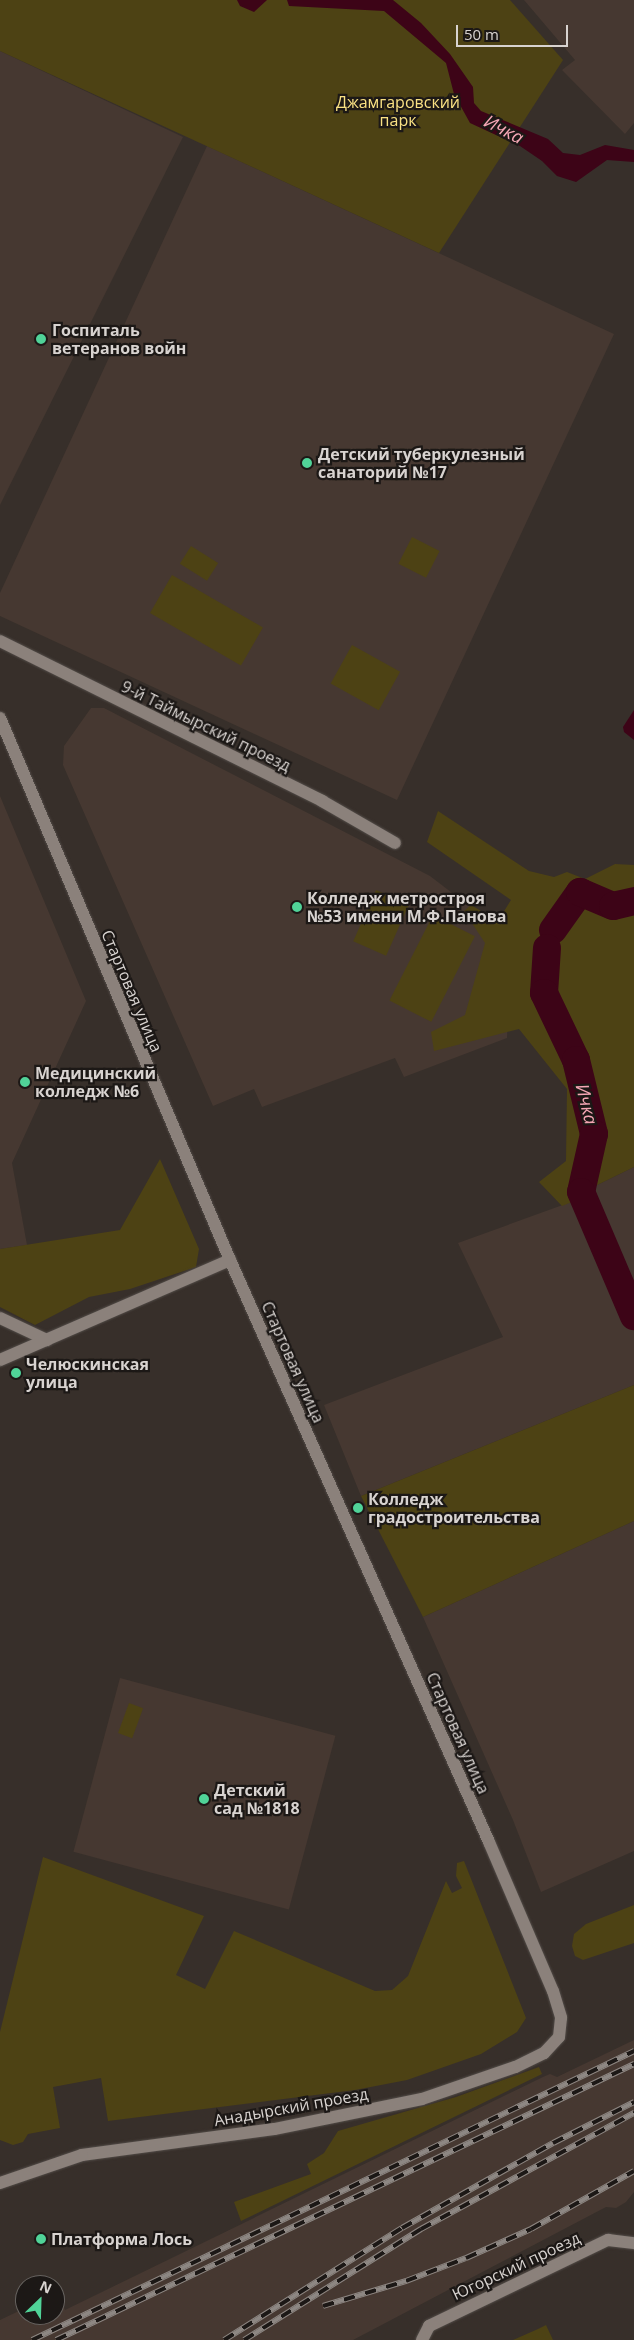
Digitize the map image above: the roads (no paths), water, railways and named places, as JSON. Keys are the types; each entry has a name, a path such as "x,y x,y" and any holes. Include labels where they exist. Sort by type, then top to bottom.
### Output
{"street":[{"name":"9-й Таймырский проезд","path":"0,641 322,802 395,843"},
{"name":"Стартовая улица","path":"0,718 230,1260 489,1842 553,1991 561,2018"},
{"path":"0,1360 230,1260"},
{"path":"0,1318 47,1340"},
{"name":"Анадырский проезд","path":"0,2184 82,2155 274,2129 422,2099 515,2067 544,2053 559,2037 561,2018"},
{"name":"Югорский проезд","path":"422,2340 429,2326 608,2240 634,2243"}],"water":[{"path":"237,0 267,0 254,12 240,6"},
{"path":"287,0 393,0 421,23 450,54 473,87 474,103 481,111 548,139 563,153 580,155 605,145 634,150 634,162 607,160 576,182 557,176 542,161 520,146 470,123 454,94 446,63 384,11 289,6"},
{"path":"634,710 634,740 624,732 623,727"}],"waterway":[{"name":"Ичка","path":"553,930 580,892 613,906 634,901"},
{"name":"Ичка","path":"547,948 544,993 576,1060 594,1134 581,1192 634,1316"}],"railway":[{"path":"32,2340 634,2051"},
{"path":"56,2340 634,2064"},
{"path":"224,2340 402,2228 553,2143 634,2102"},
{"path":"244,2340 421,2229 634,2113"},
{"path":"323,2306 406,2281 466,2258 531,2229 634,2171"}],"place":[{"name":"Госпиталь ветеранов войн","path":"41,339"},
{"name":"Детский туберкулезный санаторий №17","path":"307,463"},
{"name":"Колледж метростроя №53 имени М.Ф.Панова","path":"297,907"},
{"name":"Медицинский колледж №6","path":"25,1082"},
{"name":"Челюскинская улица","path":"16,1373"},
{"name":"Колледж градостроительства","path":"358,1508"},
{"name":"Детский сад №1818","path":"204,1799"},
{"name":"Платформа Лось","path":"41,2239"}],"park label":[{"name":"Джамгаровский парк","path":"398,111"}]}
